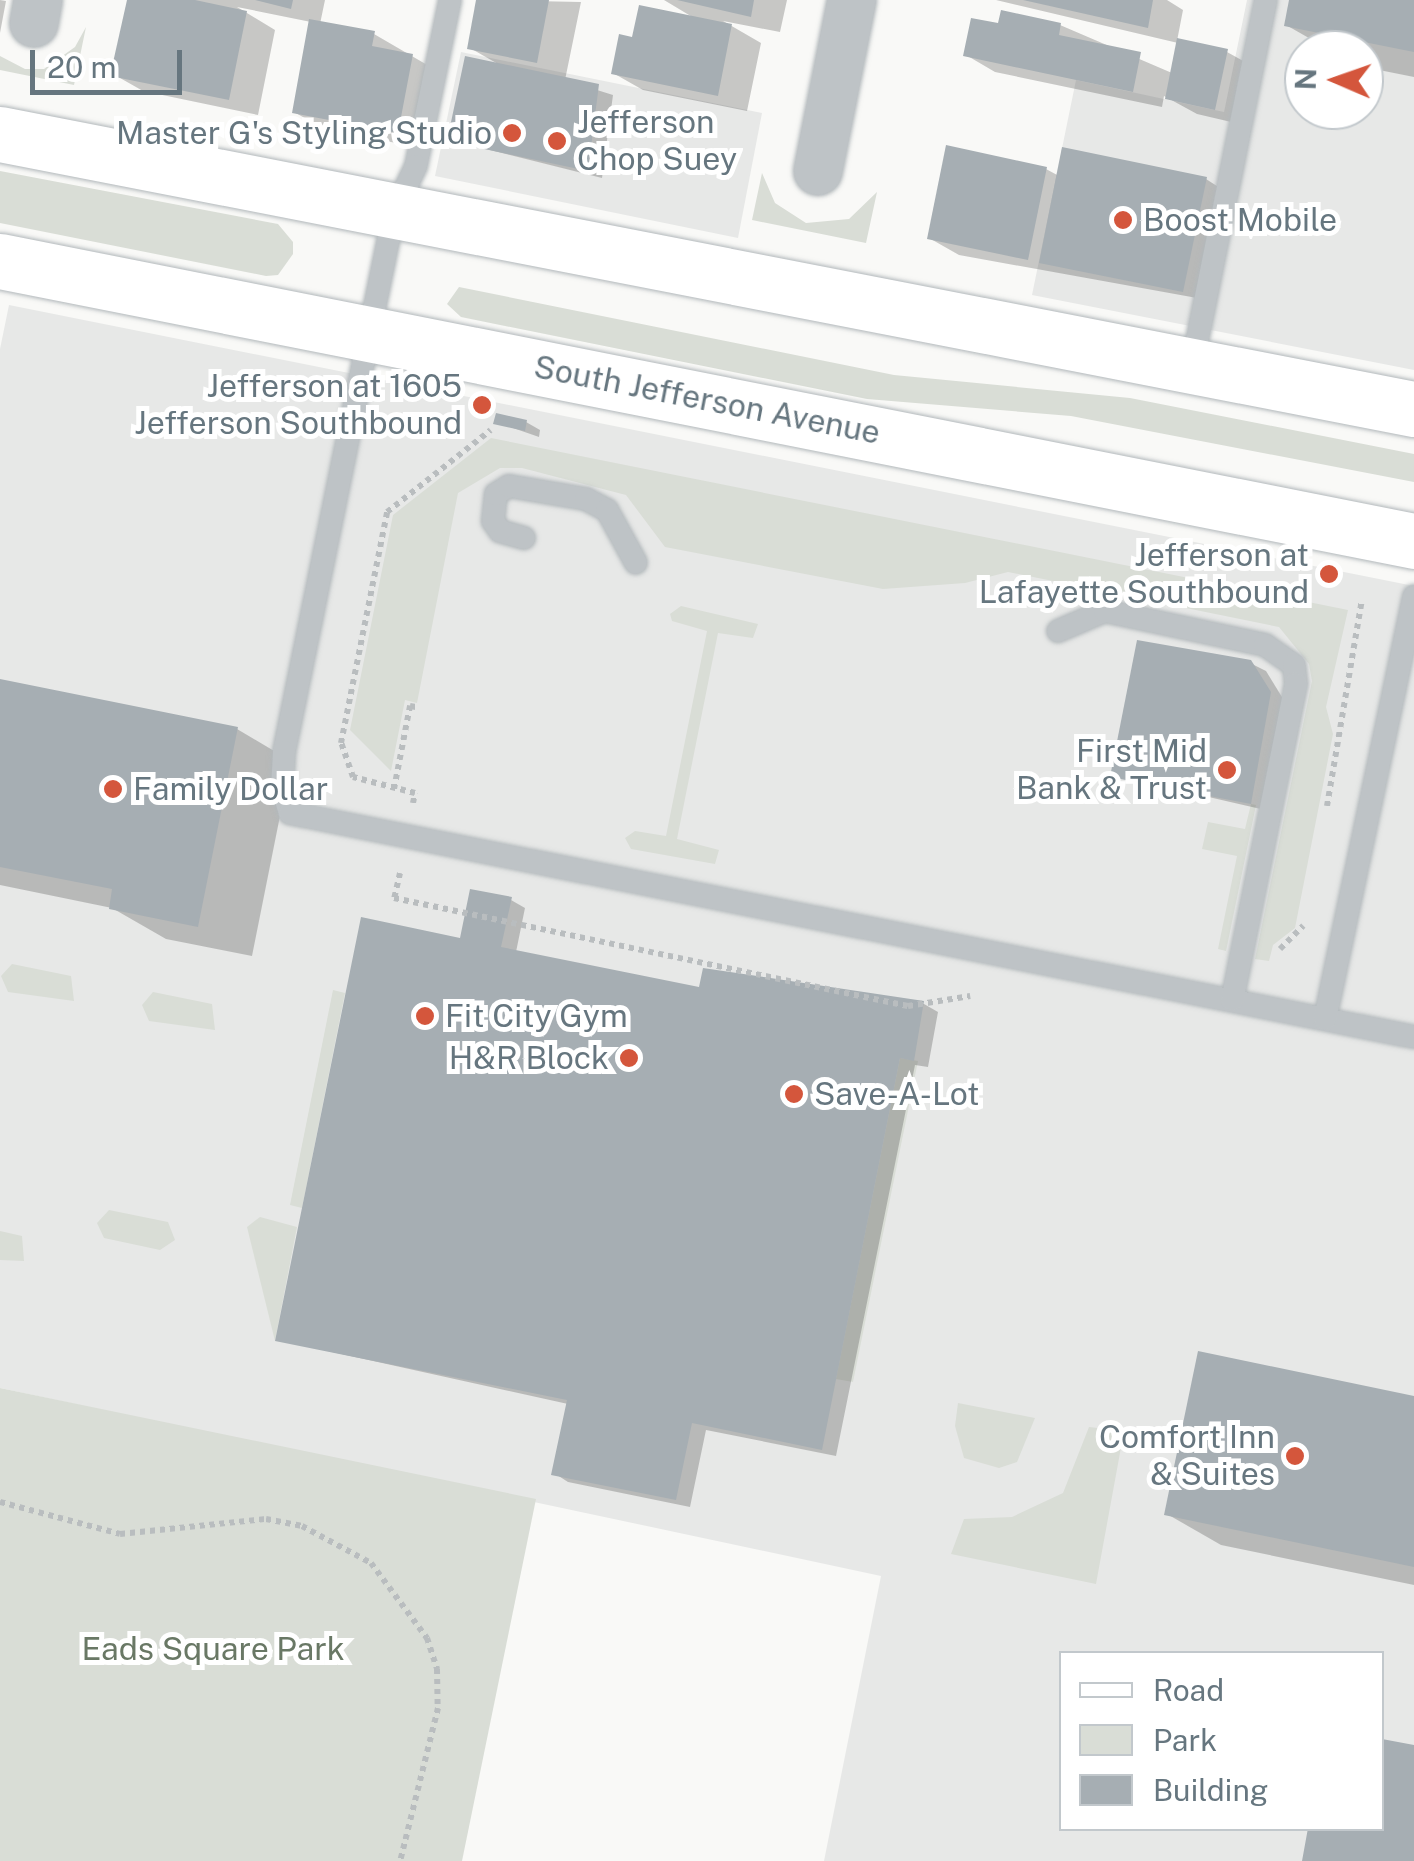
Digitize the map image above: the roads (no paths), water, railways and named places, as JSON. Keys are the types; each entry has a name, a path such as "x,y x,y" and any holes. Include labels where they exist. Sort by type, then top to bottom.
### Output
{"main road":[{"path":"0,134 1414,409"},
{"name":"South Jefferson Avenue","path":"0,261 1414,541"}],"street":[{"path":"818,171 852,0"}],"lane":[{"path":"450,0 416,166 394,212 284,752 282,787 290,813 1414,1037"},
{"path":"1192,366 1266,0"},
{"path":"524,538 500,531 493,521 496,494 509,486 586,498 607,510 636,562"},
{"path":"1325,1019 1414,596"},
{"path":"1058,631 1105,611 1264,645 1294,665 1296,684 1232,1000"}],"place":[{"name":"Master G's Styling Studio","path":"512,133"},
{"name":"Jefferson Chop Suey","path":"557,141"},
{"name":"Boost Mobile","path":"1123,220"},
{"name":"Jefferson at 1605 Jefferson Southbound","path":"482,405"},
{"name":"Jefferson at Lafayette Southbound","path":"1329,574"},
{"name":"First Mid Bank & Trust","path":"1227,770"},
{"name":"Family Dollar","path":"113,789"},
{"name":"Fit City Gym","path":"425,1016"},
{"name":"H&R Block","path":"629,1058"},
{"name":"Save-A-Lot","path":"794,1094"},
{"name":"Comfort Inn & Suites","path":"1295,1456"}],"park label":[{"name":"Eads Square Park","path":"213,1649"}]}
